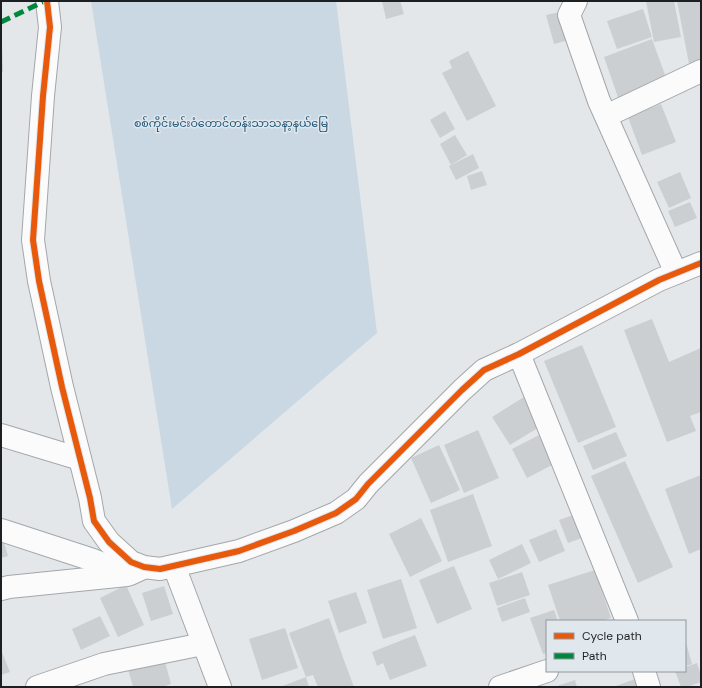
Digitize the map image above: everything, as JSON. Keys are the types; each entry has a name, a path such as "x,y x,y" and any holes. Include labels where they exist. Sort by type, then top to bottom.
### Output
{"street":[{"path":"47,1 50,27 43,96 33,240 39,281 62,387 94,521 109,542 131,562 137,571"},
{"path":"576,1 569,14 594,87 676,273"},
{"path":"606,116 701,71"},
{"path":"1,589 160,569 215,557 258,545 336,513 356,499 389,463 484,370 519,354 659,280 701,263"},
{"path":"519,354 627,620"},
{"path":"1,435 80,459"},
{"path":"1,530 93,560 137,571"},
{"path":"174,566 220,687"},
{"path":"36,687 104,664 203,644"},
{"path":"500,687 546,671"},
{"path":"644,672 649,687"}],"green space":[{"name":"စစ်ကိုင်းမင်းဝံတောင်တန်းသာသနာ့နယ်မြေ","path":"91,1 336,1 377,333 172,509"}],"building":[{"path":"382,1 400,1 404,14 386,19"},
{"path":"646,1 674,1 681,37 654,42"},
{"path":"677,1 701,1 701,62 689,64"},
{"path":"643,9 652,37 617,49 607,21"},
{"path":"564,11 572,39 554,44 546,15"},
{"path":"652,39 669,86 620,103 604,57"},
{"path":"2,44 3,72 1,72"},
{"path":"468,51 496,106 467,121 442,73 452,68 449,61"},
{"path":"661,104 676,142 642,155 628,117"},
{"path":"445,111 455,129 440,138 430,120"},
{"path":"455,135 467,155 451,165 440,144"},
{"path":"473,154 479,168 456,180 449,166"},
{"path":"482,171 487,185 471,190 467,176"},
{"path":"680,172 691,198 669,208 657,182"},
{"path":"690,202 697,218 675,227 668,211"},
{"path":"652,319 669,362 701,348 701,412 690,416 696,431 667,442 624,330"},
{"path":"582,345 616,427 578,443 544,361"},
{"path":"524,397 541,426 510,445 492,417"},
{"path":"478,430 499,478 464,493 444,445"},
{"path":"616,432 627,456 593,470 583,446"},
{"path":"541,434 556,463 527,478 512,449"},
{"path":"439,445 460,490 431,503 411,458"},
{"path":"625,461 673,567 638,583 591,476"},
{"path":"701,475 701,549 689,554 665,489"},
{"path":"473,494 492,546 448,562 430,510"},
{"path":"573,515 582,538 568,543 559,520"},
{"path":"421,518 442,561 410,577 389,534"},
{"path":"556,529 565,551 539,562 529,540"},
{"path":"3,539 8,556 1,558 1,540"},
{"path":"522,544 531,563 498,579 489,560"},
{"path":"454,566 472,609 437,624 419,580"},
{"path":"595,570 611,618 604,620 560,620 548,585"},
{"path":"522,572 530,595 497,606 489,583"},
{"path":"401,579 417,628 383,639 367,590"},
{"path":"126,585 144,625 118,637 100,598"},
{"path":"164,586 173,614 151,621 142,593"},
{"path":"356,592 367,623 339,633 328,601"},
{"path":"525,598 530,612 502,622 497,608"},
{"path":"554,610 558,620 546,620 546,653 543,654 530,618"},
{"path":"100,616 110,636 81,650 72,629"},
{"path":"329,618 354,687 318,687 313,675 306,677 289,633"},
{"path":"285,628 298,668 262,680 249,639"},
{"path":"415,635 427,666 390,680 383,663 377,666 372,652"},
{"path":"686,643 692,664 686,666"},
{"path":"1,650 10,672 1,675"},
{"path":"164,658 171,684 162,687 133,687 128,669"},
{"path":"697,663 701,675 701,682 687,687 681,687 675,672 686,672 686,667"},
{"path":"306,677 309,687 280,687"},
{"path":"635,679 638,687 613,687"},
{"path":"575,680 577,687 554,687"}],"marked path":[{"path":"1,22 45,1"}],"cycle path":[{"path":"47,1 50,27 43,96 33,240 39,281 62,387 90,498 94,521 109,542 131,562 144,567 160,569 239,551 294,531 336,513 356,499 368,484 484,370 519,354 659,280 701,263"}]}
